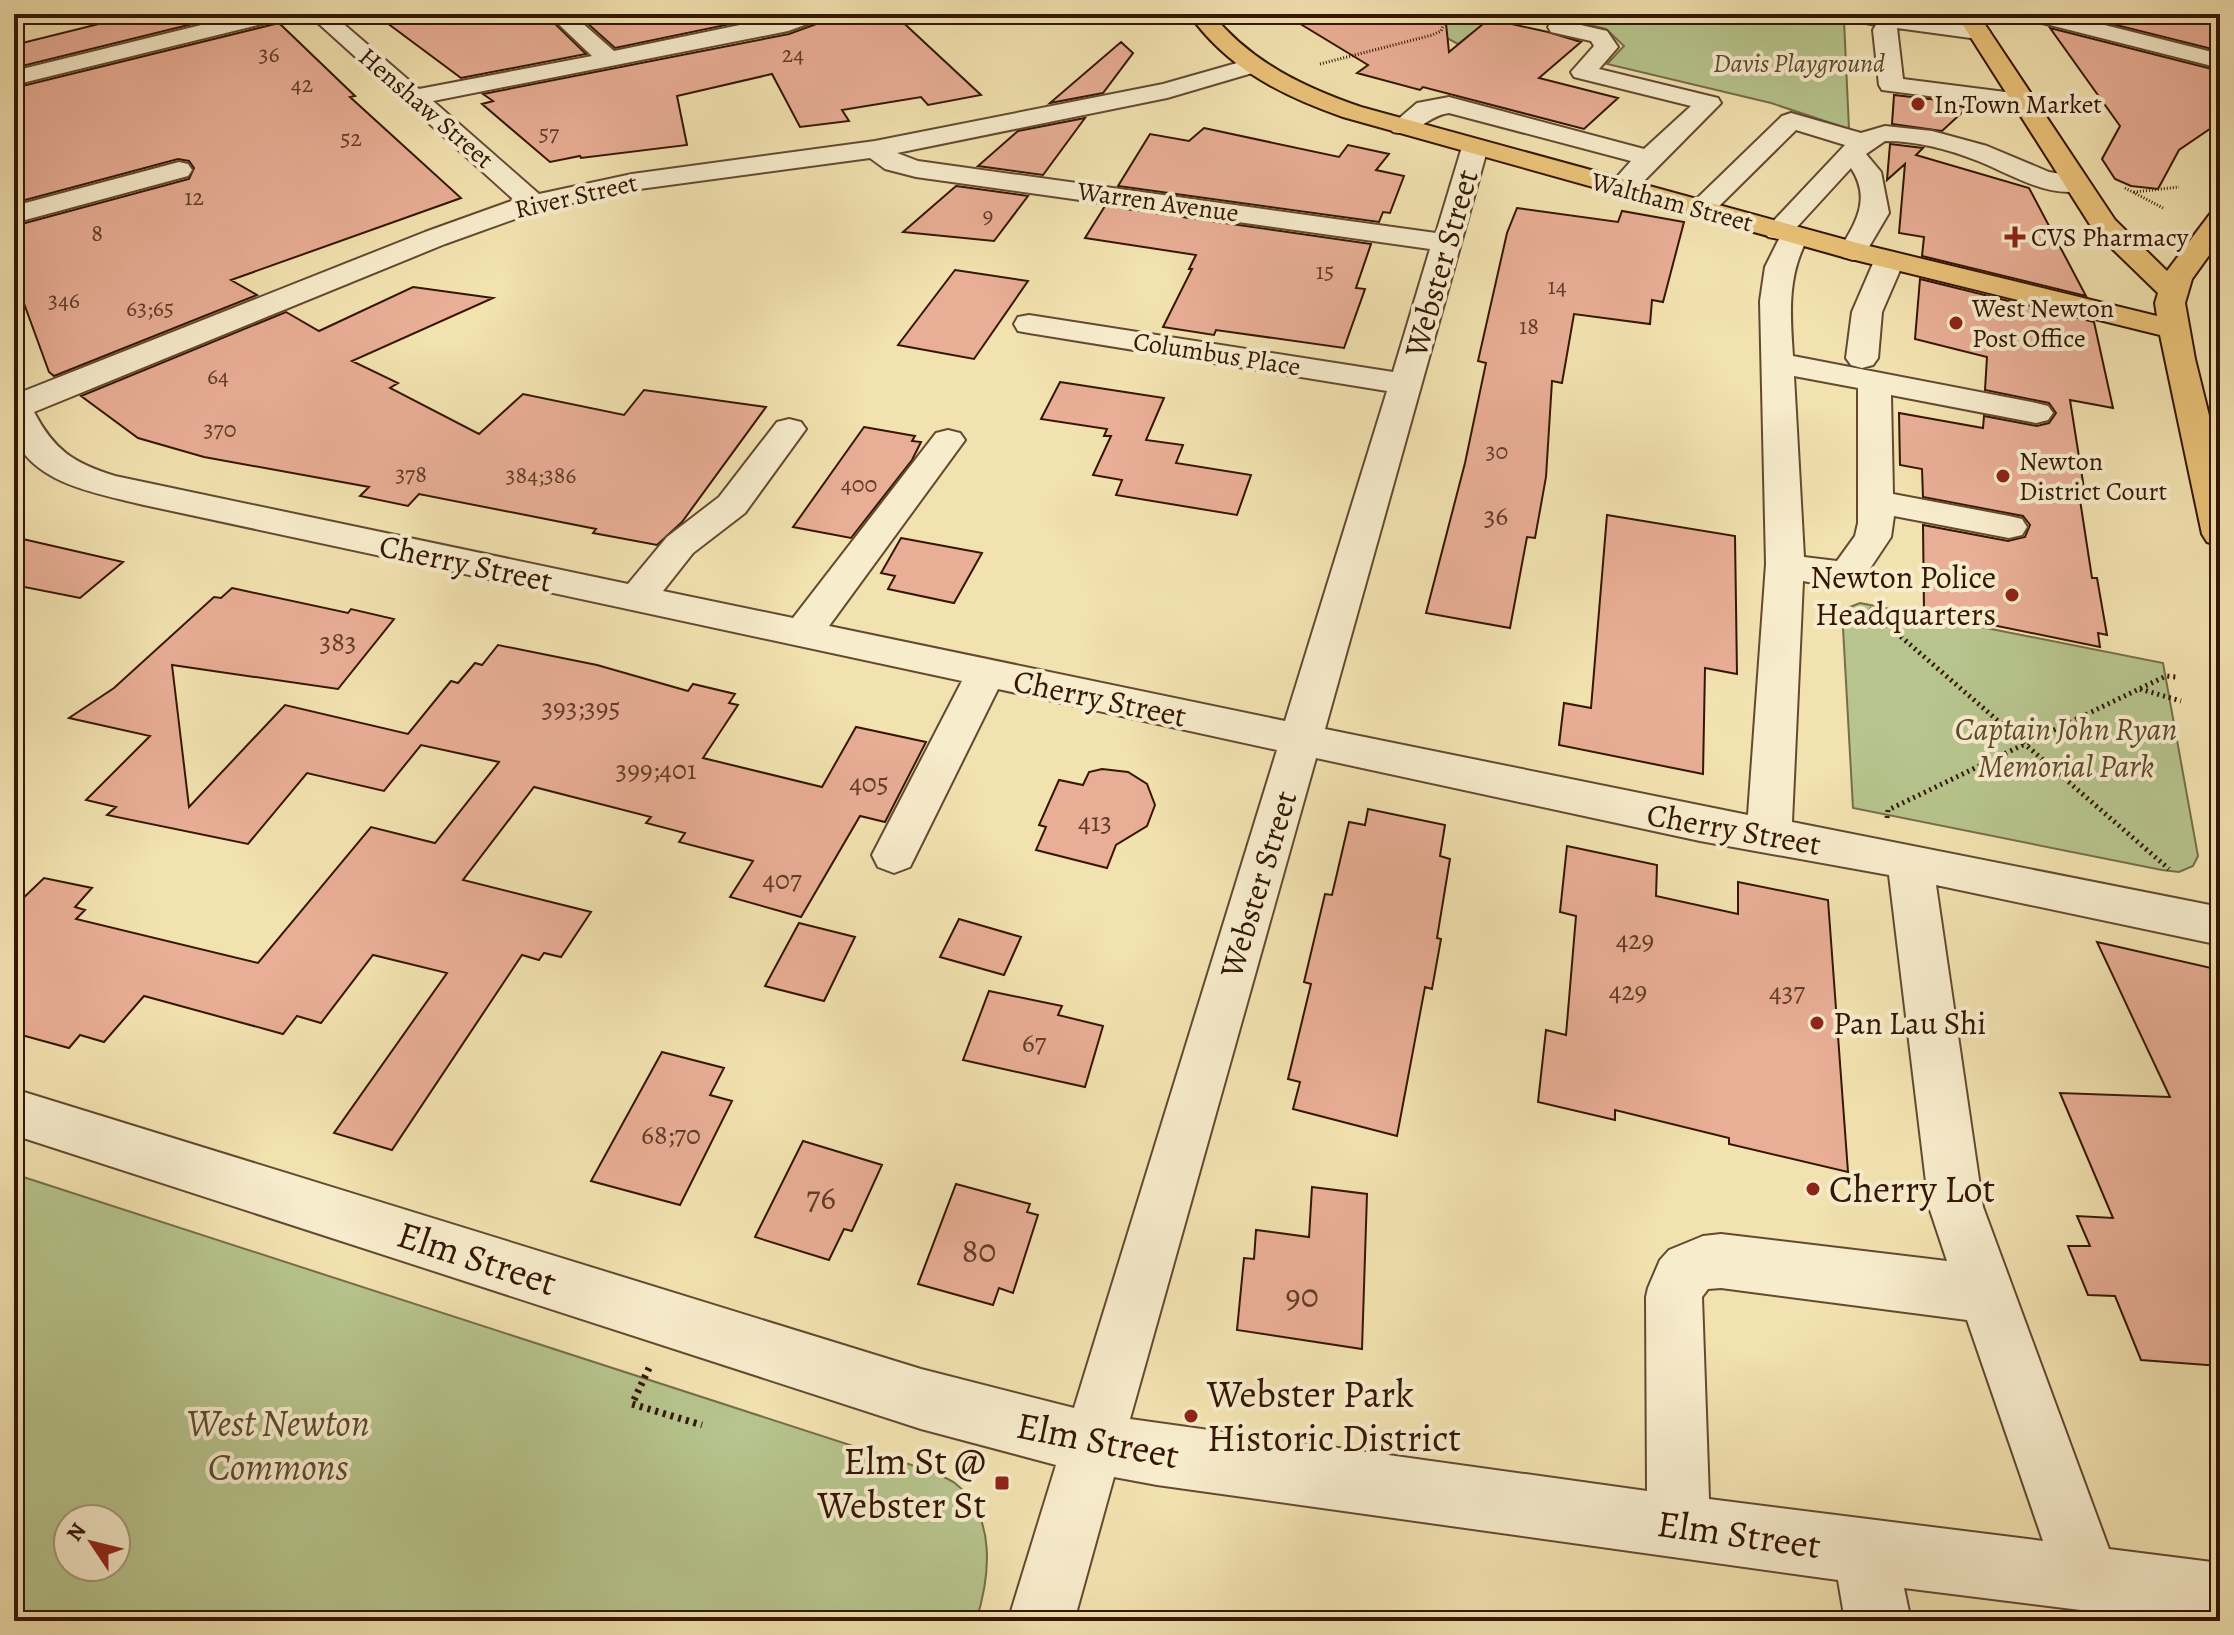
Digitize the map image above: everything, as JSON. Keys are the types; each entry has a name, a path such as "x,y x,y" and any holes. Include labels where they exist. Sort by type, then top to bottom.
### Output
{"main road":[{"name":"Waltham Street","path":"1200,14 1220,39 1251,66 1334,107 1786,234 2173,329"},
{"path":"1972,23 2076,184 2121,244 2173,291"},
{"path":"2220,220 2191,256 2170,303 2173,329 2220,534"}],"street":[{"path":"14,78 274,14"},
{"name":"Henshaw Street","path":"319,14 533,203"},
{"path":"559,14 607,57"},
{"path":"413,98 607,57 788,24 813,14"},
{"path":"1854,14 1889,21 1972,23"},
{"path":"2043,15 2220,61"},
{"path":"1889,21 1885,30 1891,85 2021,101"},
{"path":"1559,27 1599,36 1606,47 1583,72 1709,103 1621,188"},
{"path":"1887,47 1914,50"},
{"path":"1964,56 1994,58"},
{"name":"River Street","path":"14,407 435,238 533,203 632,182 875,149 1167,91 1251,66"},
{"name":"River Street","path":"1167,91 1237,91 1278,82"},
{"path":"1402,127 1426,108 1449,105 1649,158"},
{"path":"1699,210 1791,121 1857,149 1867,170 1875,213 1853,251"},
{"path":"1770,837 1769,786 1785,565 1776,277 1786,234 1857,149 1884,133 1914,136 1992,157 2038,179 2076,184"},
{"name":"Webster Street","path":"1041,1621 1475,147"},
{"name":"Warren Avenue","path":"875,149 894,163 916,169 1447,243"},
{"path":"14,215 179,170"},
{"path":"1785,565 1829,574 1848,573 1873,537 1876,513 1867,312 1889,261"},
{"name":"Columbus Place","path":"1029,324 1405,384"},
{"path":"1778,363 1868,370 2036,413"},
{"name":"Cherry Street","path":"14,407 47,456 69,470 98,482 1301,740 1770,837 1898,844 2220,926"},
{"path":"637,599 680,545 732,505 789,429"},
{"path":"802,634 948,440"},
{"path":"1876,513 2009,527"},
{"path":"894,855 986,673"},
{"path":"1898,844 1954,1197 2088,1579"},
{"name":"Elm Street","path":"14,1112 921,1399 1093,1443 1157,1455 1679,1527 2220,1595"},
{"path":"1679,1527 1674,1307 1678,1280 1689,1268 1704,1262 1730,1261 1986,1294"},
{"path":"1865,1551 1878,1621"}],"path":[{"path":"1310,67 1432,35 1441,31 1448,14"},
{"path":"2133,193 2179,187"},
{"path":"2126,189 2163,208"},
{"path":"1869,609 2176,875"},
{"path":"1898,844 1888,810 2139,688 2166,676 2176,677"},
{"path":"2139,688 2181,701"},
{"path":"674,1321 632,1404 702,1425"}],"green space":[{"path":"1402,14 1480,14 1488,21 1458,44"},
{"name":"Davis Playground","path":"1541,14 1816,14 1844,20 1849,129 1771,103 1607,64 1624,46 1606,29"},
{"name":"Captain John Ryan Memorial Park","path":"1860,603 2163,663 2198,856 2193,866 2179,872 2162,870 1853,808 1842,610"},
{"name":"West Newton Commons","path":"14,1174 946,1478 969,1498 984,1530 987,1567 976,1621 14,1621"}],"building":[{"path":"139,14 233,14 14,68 14,45"},
{"path":"375,14 545,14 586,54 461,78"},
{"path":"577,14 778,14 615,48"},
{"path":"827,14 894,14 981,95 928,105 921,97 842,110 849,121 800,127 772,74 677,96 687,145 550,162 482,104 493,101 483,94 789,34 822,22"},
{"path":"1284,14 1445,14 1449,52 1489,19 1548,32 1581,42 1539,78 1618,98 1584,129 1423,87 1420,90 1357,73 1368,65"},
{"path":"2102,14 2220,14 2220,51 2096,20"},
{"path":"279,23 355,96 350,97 461,198 231,280 257,295 54,376 49,372 14,276 14,226 189,179 194,168 189,161 178,159 14,203 14,88"},
{"path":"2050,28 2220,71 2220,122 2179,150 2158,189 2131,186 2115,179 2102,159 2120,126"},
{"path":"1121,42 1133,53 1103,93 1050,103"},
{"name":"In Town Market","path":"1894,95 1939,100 1967,108 1942,131 1892,124"},
{"path":"1085,118 1043,175 978,166 1018,131"},
{"path":"1204,128 1339,157 1348,145 1389,154 1376,170 1404,176 1390,213 1383,212 1379,222 1118,186 1150,134 1189,141"},
{"path":"1890,144 1923,148 1916,155 2029,188 2086,296 1922,256 1924,237 1899,233 1905,164 1887,180"},
{"path":"956,186 1028,196 994,241 903,232"},
{"path":"1105,206 1371,244 1356,288 1365,289 1344,348 1216,330 1214,335 1163,327 1196,255 1085,238"},
{"path":"1517,208 1618,222 1622,211 1684,222 1663,302 1652,300 1650,324 1574,314 1562,383 1552,381 1546,477 1535,538 1527,537 1510,628 1426,613 1465,463 1486,363 1478,361 1507,233"},
{"path":"955,270 1028,281 974,359 898,345"},
{"path":"1920,279 2094,322 2113,408 2070,400 2086,501 2080,500 2092,578 2097,578 2107,635 2098,633 2100,647 1924,611 1923,525 2008,541 2025,537 2030,525 2023,516 1923,497 1922,469 1900,465 1899,413 1983,428 1984,416 2037,426 2049,423 2056,413 2049,403 1985,390 1987,357 1915,339"},
{"path":"413,287 493,298 352,361 398,383 390,388 479,434 523,394 624,415 644,390 766,407 682,522 657,545 593,533 596,529 419,494 408,506 360,496 369,487 204,457 138,438 81,396 286,312 319,331"},
{"path":"1060,382 1164,398 1146,440 1183,445 1176,463 1251,475 1237,515 1116,495 1122,480 1093,475 1111,436 1104,436 1107,429 1041,419"},
{"path":"864,427 915,436 912,441 921,442 912,460 851,538 793,527"},
{"path":"1607,515 1735,536 1737,674 1705,668 1703,774 1559,745 1564,703 1591,708"},
{"path":"14,537 123,562 80,598 14,585"},
{"path":"901,538 982,553 954,603 888,589 895,576 881,573"},
{"path":"232,588 348,613 351,609 394,619 338,689 172,665 189,807 285,705 408,734 451,681 458,683 475,663 482,665 498,645 597,665 688,691 693,684 735,694 729,703 738,705 703,758 822,787 856,727 926,742 885,822 860,816 801,917 730,897 753,861 679,842 685,833 646,823 651,817 534,787 463,880 591,912 561,957 544,953 539,960 522,955 392,1150 334,1133 447,973 373,955 321,1023 297,1016 283,1034 144,996 104,1042 80,1035 69,1048 14,1033 14,907 44,878 92,888 75,907 85,910 76,919 258,963 371,827 435,843 499,762 421,745 384,791 307,773 248,844 107,815 116,807 86,800 150,736 69,718 114,688 214,597 221,598"},
{"path":"1102,769 1128,772 1147,784 1155,805 1147,826 1116,845 1107,868 1036,850 1046,827 1039,825 1059,780 1083,785 1089,772"},
{"path":"1368,809 1445,825 1440,856 1450,859 1432,989 1425,987 1397,1136 1293,1109 1300,1082 1288,1079 1311,984 1304,982 1325,894 1332,895 1349,822 1365,825"},
{"path":"1567,846 1657,865 1656,896 1738,914 1738,882 1828,900 1848,1172 1729,1144 1729,1138 1615,1110 1615,1120 1538,1102 1546,1030 1566,1035 1576,916 1560,912"},
{"path":"959,919 1021,937 1004,975 940,957"},
{"path":"799,923 855,937 824,1001 765,986"},
{"path":"2097,942 2220,970 2220,1366 2141,1360 2115,1296 2088,1295 2068,1246 2090,1246 2077,1216 2113,1218 2060,1093 2170,1097"},
{"path":"989,991 1062,1006 1058,1015 1103,1026 1085,1087 963,1060"},
{"path":"662,1052 724,1068 710,1095 732,1101 680,1205 591,1181"},
{"path":"803,1141 882,1165 852,1231 844,1229 829,1260 755,1237"},
{"path":"956,1184 1030,1204 1027,1212 1038,1215 1013,1293 999,1288 993,1305 918,1284"},
{"path":"1312,1187 1367,1194 1362,1349 1237,1330 1244,1258 1254,1259 1256,1230 1309,1237"}],"place":[{"name":"In Town Market","path":"1918,104"},
{"name":"CVS Pharmacy","path":"2015,237"},
{"name":"West Newton Post Office","path":"1956,323"},
{"name":"Newton District Court","path":"2003,476"},
{"name":"Newton Police Headquarters","path":"2012,595"},
{"name":"Pan Lau Shi","path":"1817,1023"},
{"name":"Cherry Lot","path":"1813,1189"},
{"name":"Webster Park Historic District","path":"1191,1416"},
{"name":"Elm St @ Webster St","path":"1002,1483"}]}
